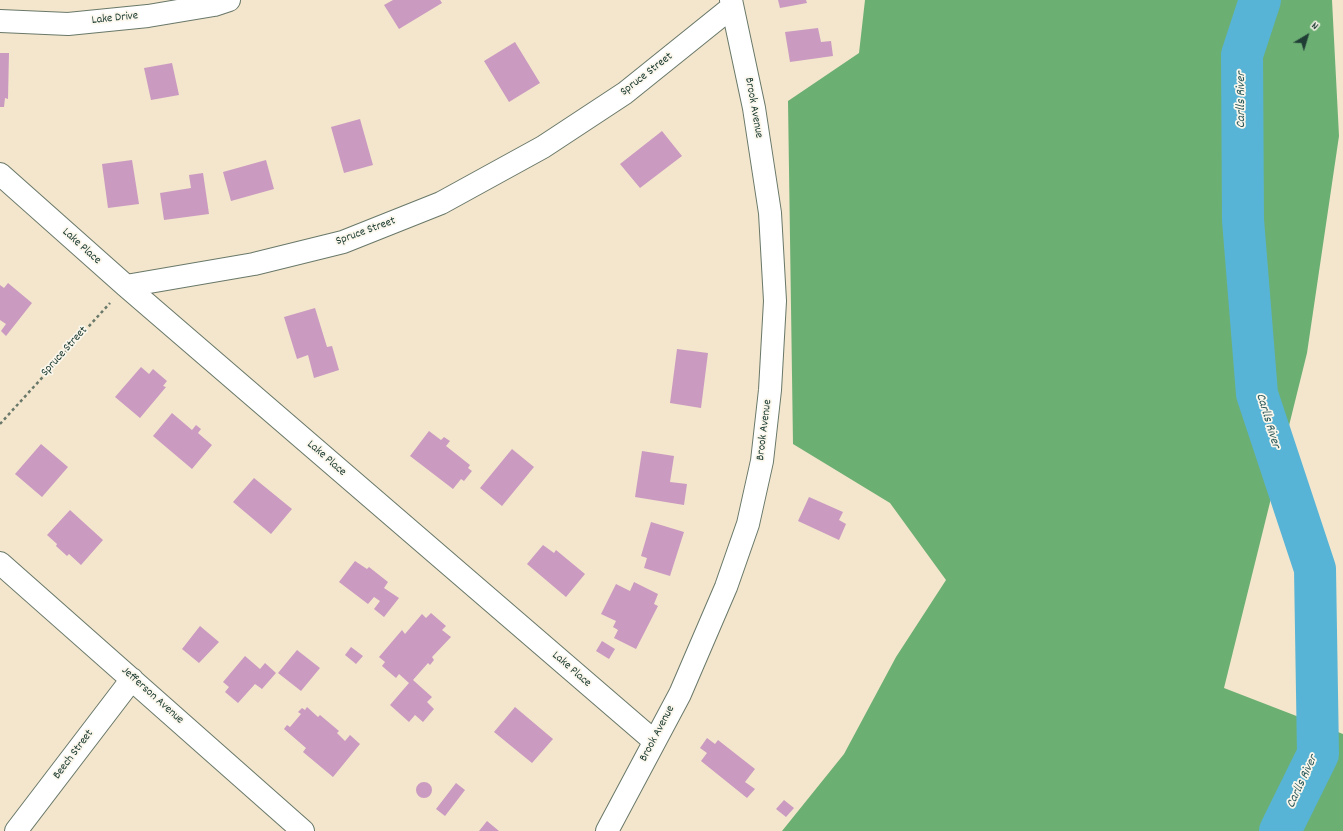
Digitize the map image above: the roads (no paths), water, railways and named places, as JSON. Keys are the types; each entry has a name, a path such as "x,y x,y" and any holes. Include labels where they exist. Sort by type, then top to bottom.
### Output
{"street":[{"name":"Lake Drive","path":"0,21 68,24 148,16 218,2"},
{"name":"Spruce Street","path":"126,286 254,264 343,242 441,203 543,147 625,93 732,3"},
{"name":"Brook Avenue","path":"607,831 680,694 729,580 748,524 762,460 769,398 775,301 770,213 754,108 732,3"},
{"name":"Lake Place","path":"0,174 126,286 654,742"},
{"name":"Jefferson Avenue","path":"0,563 303,831"},
{"name":"Beech Street","path":"16,831 132,679"}],"waterway":[{"name":"Carlls River","path":"1260,0 1242,55 1243,220 1257,394 1315,569 1318,754 1280,831"}]}
